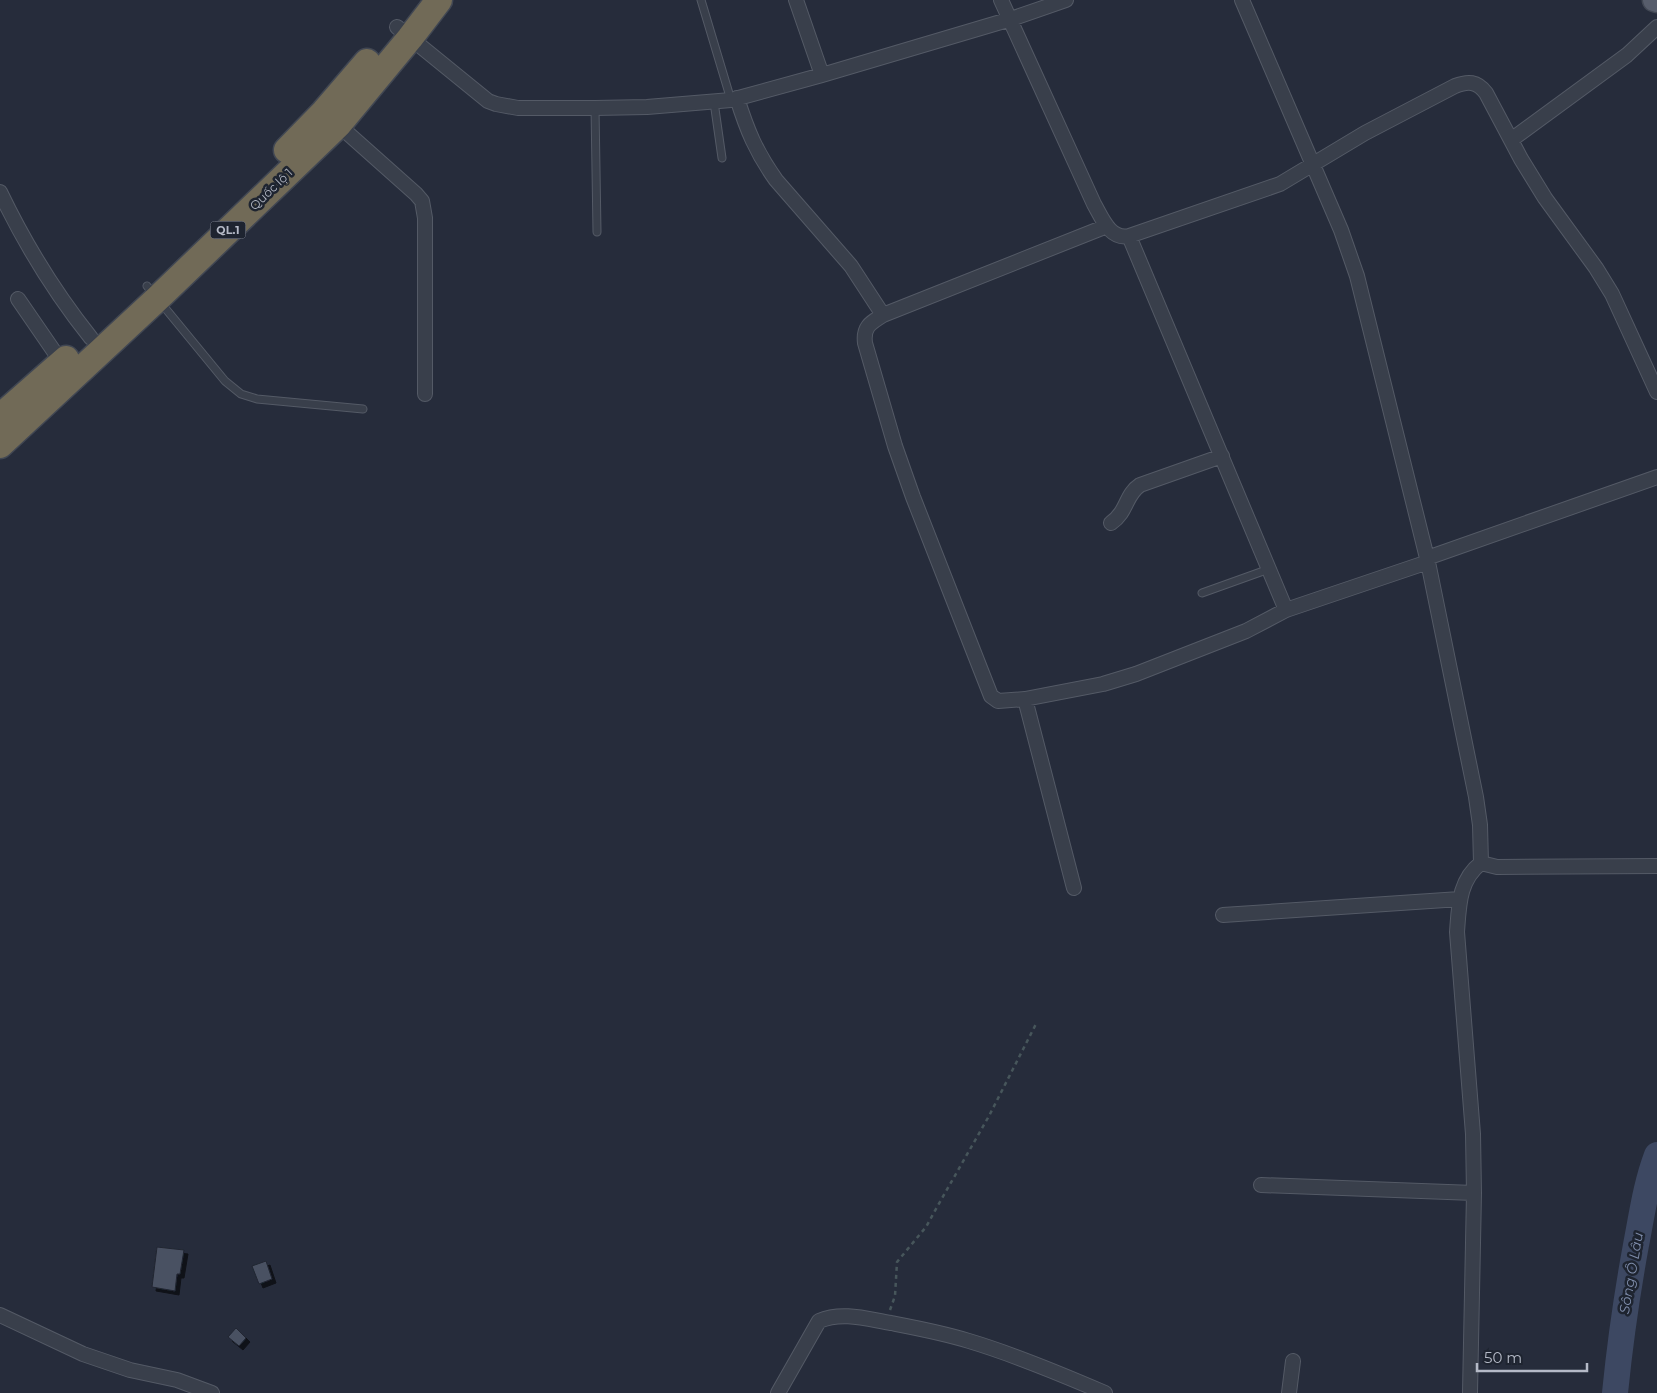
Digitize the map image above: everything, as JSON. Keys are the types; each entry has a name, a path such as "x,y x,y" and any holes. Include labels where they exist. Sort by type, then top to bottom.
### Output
{"highway":[{"name":"Quốc lộ 1","path":"404,33 418,0"},
{"name":"Quốc lộ 1","path":"0,444 152,292 331,118 404,33 439,0"},
{"name":"Quốc lộ 1","path":"0,417 91,338 152,292"}],"street":[{"path":"796,0 822,75"},
{"path":"1002,0 1094,204 1107,226 1116,235 1121,236 1129,236 1292,179 1312,164 1365,133 1455,86 1465,82 1474,83 1482,88 1545,198 1609,287 1657,392"},
{"path":"404,33 488,101 496,104 518,108 647,107 734,99 1011,19 1066,0"},
{"path":"1242,0 1341,230 1357,276 1427,560 1476,797 1480,825 1481,863"},
{"path":"1511,140 1627,55 1657,27"},
{"path":"734,99 756,151 765,166 851,266 884,315"},
{"path":"331,118 422,201 425,218 425,394"},
{"path":"0,192 40,268 91,338"},
{"path":"1107,226 884,315 870,323 864,337 895,446 913,497 990,696 998,701 1025,699 1103,684 1136,674 1246,631 1286,610 1657,477"},
{"path":"1129,236 1286,610"},
{"path":"18,300 62,363"},
{"path":"1111,523 1121,514 1132,492 1140,484 1222,456"},
{"path":"1025,699 1074,888"},
{"path":"1481,863 1497,867 1657,866"},
{"path":"1470,1393 1474,1192 1471,1101 1458,949 1460,899 1469,873 1481,863"},
{"path":"1223,915 1460,899"},
{"path":"1261,1185 1474,1192"},
{"path":"0,1315 83,1354 130,1370 177,1380 212,1393"},
{"path":"778,1393 820,1321 830,1317 841,1316 934,1331 970,1341 1106,1393"},
{"path":"1290,1393 1293,1361"}],"lane":[{"path":"701,0 734,99"},
{"path":"714,102 722,158"},
{"path":"595,108 597,232"},
{"path":"152,292 225,381 241,394 257,399 363,409"},
{"path":"1202,593 1269,569"}],"path":[{"path":"884,1322 896,1296 897,1262 932,1220 937,1207 989,1116 1037,1022"}],"building":[{"path":"157,1247 184,1250 180,1274 177,1274 175,1291 152,1287"},
{"path":"266,1261 272,1279 259,1284 252,1266"},
{"path":"236,1328 246,1338 239,1346 228,1337"}],"waterway":[{"name":"Sông Ô Lâu","path":"1615,1393 1621,1337 1642,1211 1657,1155"}]}
